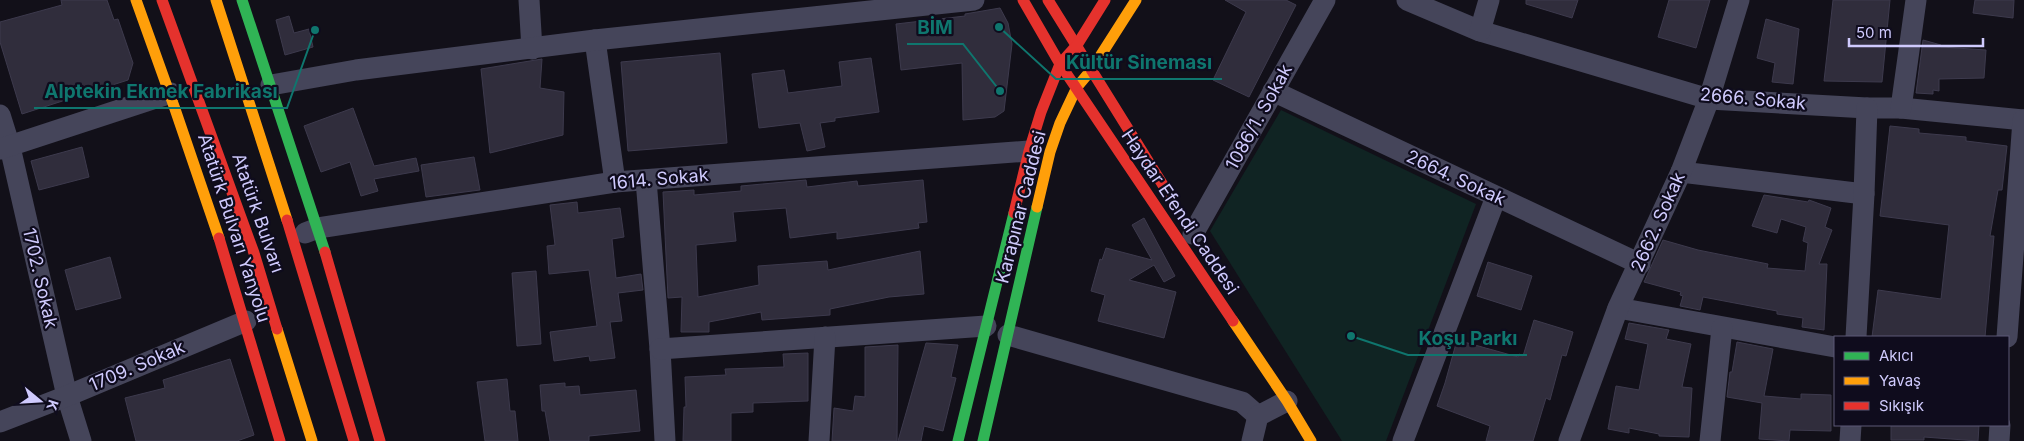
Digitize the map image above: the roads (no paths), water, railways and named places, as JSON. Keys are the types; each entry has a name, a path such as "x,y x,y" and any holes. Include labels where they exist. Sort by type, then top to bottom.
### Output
{"main road":[{"name":"Atatürk Bulvarı Yanyolu","path":"136,0 171,93 246,320 280,441"},
{"name":"Atatürk Bulvarı","path":"162,0 254,253 312,441"},
{"name":"Atatürk Bulvarı","path":"216,0 293,237 354,441"},
{"path":"242,0 318,228 380,441"},
{"name":"Haydar Efendi Caddesi","path":"1024,0 1060,64 1287,402 1311,441"},
{"name":"Haydar Efendi Caddesi","path":"1048,0 1178,210"},
{"name":"Karapınar Caddesi","path":"958,441 1029,151 1041,112 1060,64 1077,45 1105,0"},
{"name":"Karapınar Caddesi","path":"983,441 1050,152 1060,123 1077,87 1092,69 1136,0"}],"street":[{"path":"529,0 532,49"},
{"path":"271,85 356,70 595,40 974,0"},
{"name":"1086/1. Sokak","path":"1193,234 1324,0"},
{"name":"2666. Sokak","path":"1407,0 1480,30 1709,98 1866,108 1901,108 2024,120"},
{"path":"1480,30 1489,0"},
{"name":"2662. Sokak","path":"1568,441 1618,308 1681,172 1709,98 1739,0"},
{"path":"1901,108 1916,0"},
{"path":"230,42 253,34"},
{"path":"595,40 615,182"},
{"name":"2664. Sokak","path":"1273,91 1640,264"},
{"path":"5,148 171,93"},
{"path":"1856,336 1864,194 1866,108"},
{"name":"1702. Sokak","path":"0,115 5,148 67,396 81,441"},
{"path":"2007,336 2024,120"},
{"name":"1614. Sokak","path":"293,237 318,228 615,182 1029,151"},
{"path":"1681,172 1864,194"},
{"path":"646,180 660,349 665,441"},
{"path":"1403,441 1496,197"},
{"path":"1618,308 1834,347"},
{"name":"1709. Sokak","path":"0,422 67,396 246,320"},
{"path":"660,349 986,326"},
{"path":"1710,441 1722,328"},
{"path":"1008,335 1242,402 1258,416"},
{"path":"819,441 825,337"},
{"path":"1258,416 1287,402"},
{"path":"1252,441 1258,416"},
{"path":"1850,441 1851,426"},
{"path":"1999,441 2000,426"}],"place":[{"name":"Kültür Sineması","path":"999,27"},
{"name":"Alptekin Ekmek Fabrikası","path":"315,30"},
{"name":"BİM","path":"1000,91"},
{"name":"Koşu Parkı","path":"1351,336"}]}
